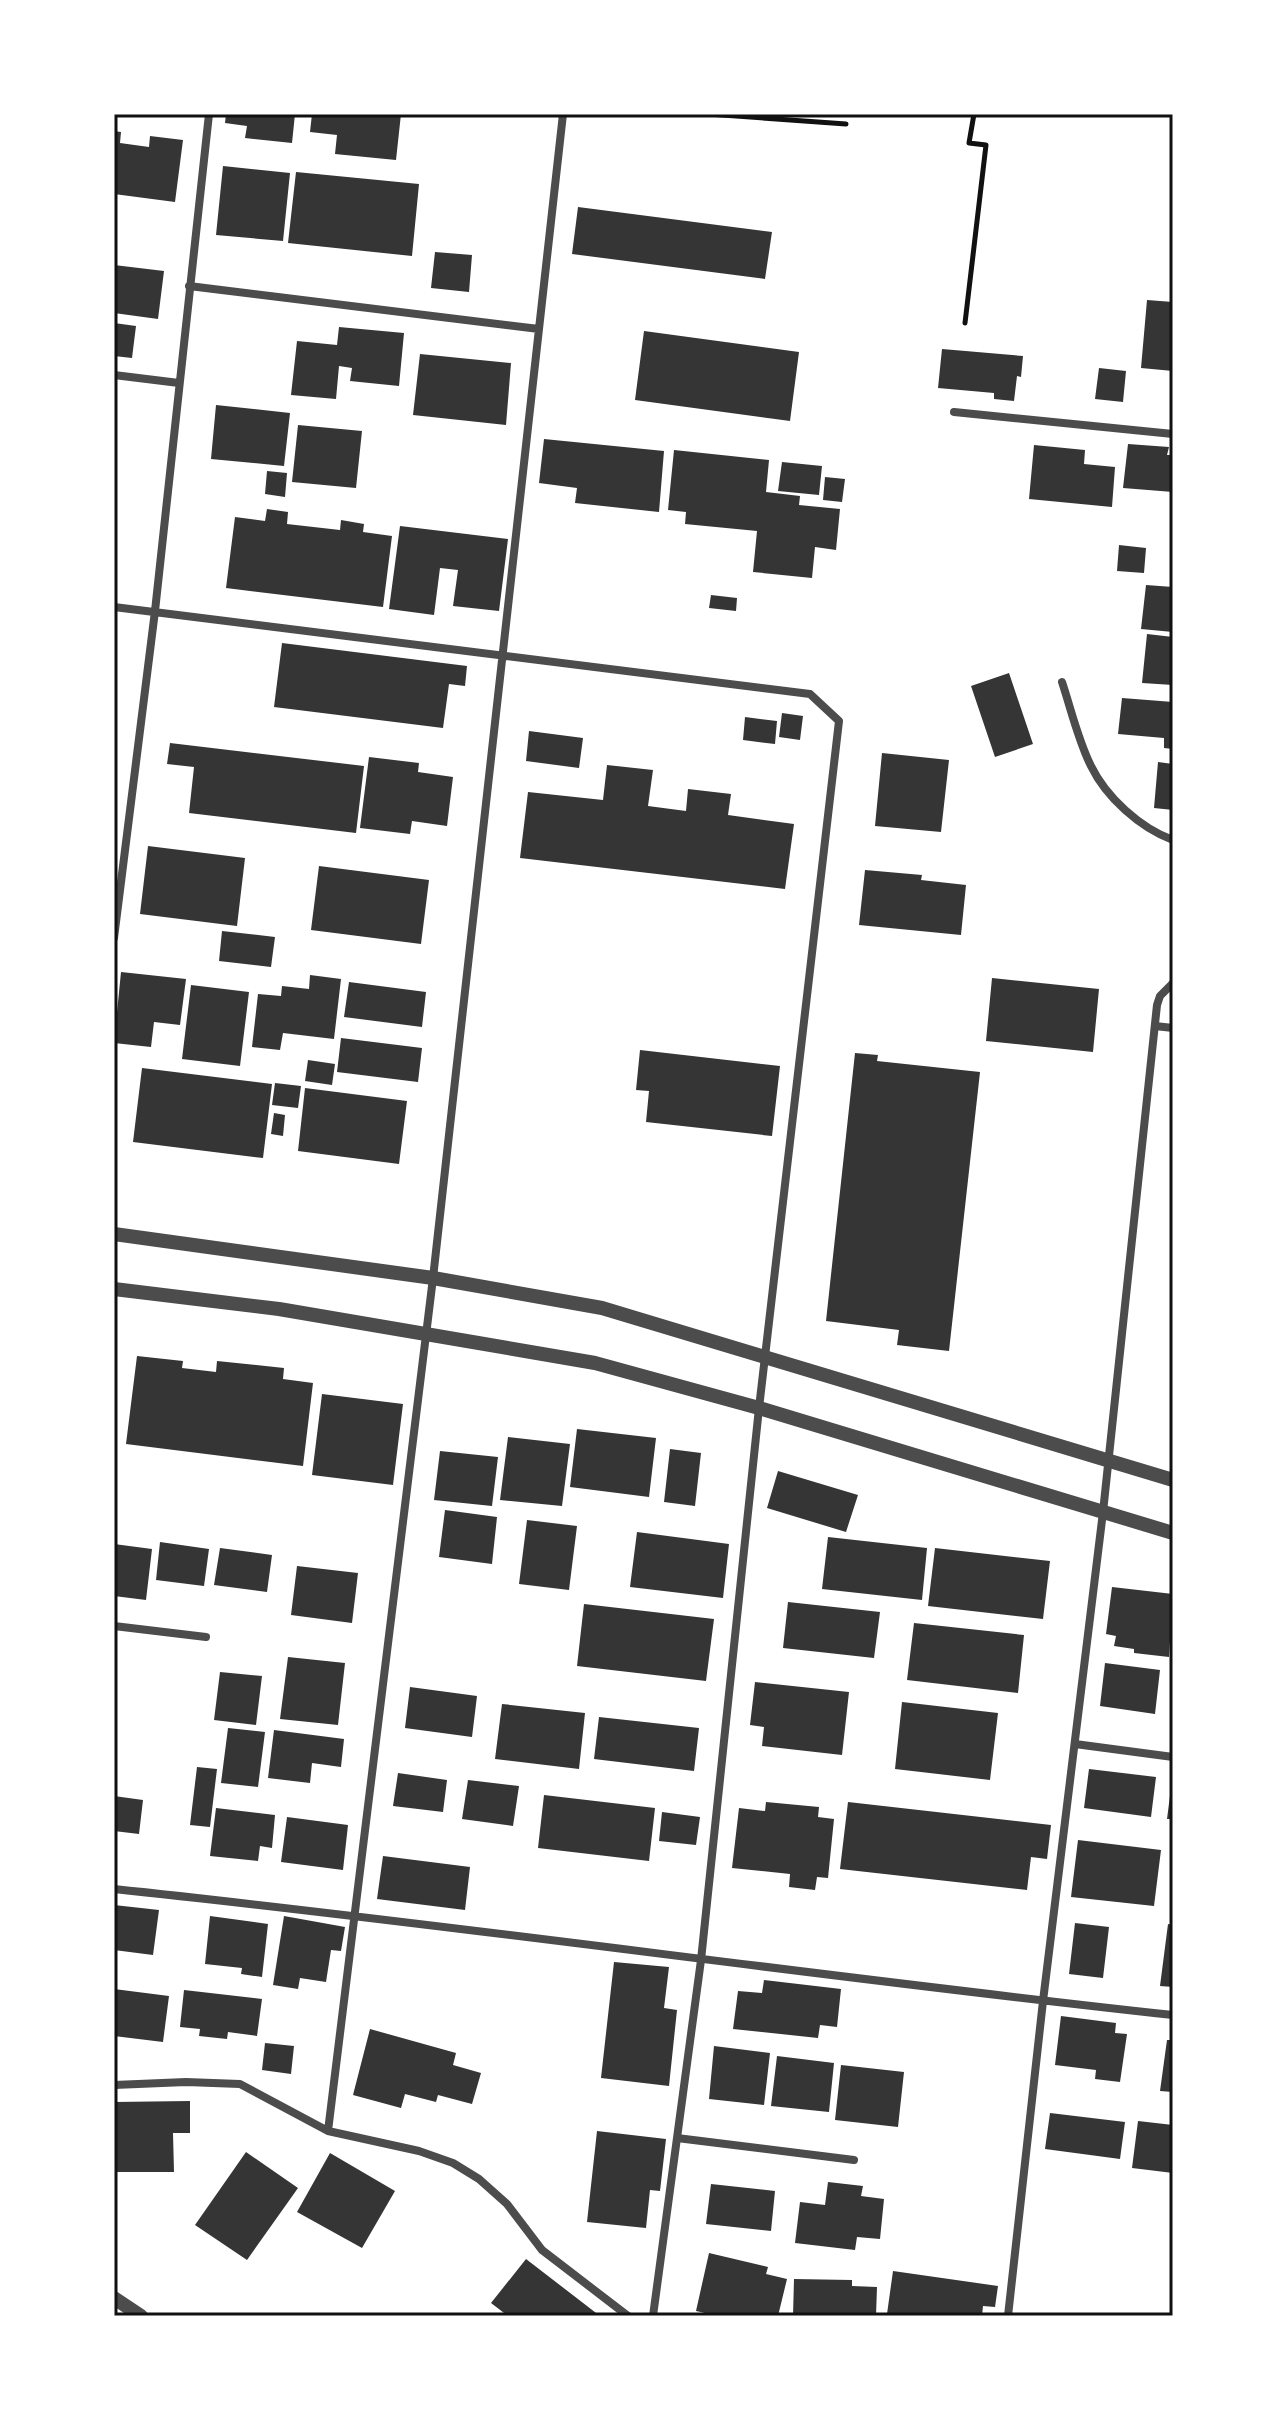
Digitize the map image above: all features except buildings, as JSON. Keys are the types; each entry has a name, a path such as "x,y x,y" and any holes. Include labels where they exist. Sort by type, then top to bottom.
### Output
{"street":[{"path":"114,938 155,611 209,114"},
{"path":"328,2131 433,1278 563,114"},
{"path":"189,286 539,329"},
{"path":"114,375 179,383"},
{"path":"954,412 1173,434"},
{"path":"114,607 810,694 839,721 759,1408 701,1960 653,2316"},
{"path":"1062,682 1090,764 1100,782 1146,827 1173,840"},
{"path":"1008,2316 1103,1512 1155,1026 1160,996 1173,983"},
{"path":"1155,1026 1173,1028"},
{"path":"114,1234 433,1278 602,1308 1173,1480"},
{"path":"114,1289 279,1309 595,1363 759,1408 1173,1533"},
{"path":"114,1626 206,1637"},
{"path":"1075,1744 1173,1757"},
{"path":"114,1889 356,1914 701,1960 1173,2015"},
{"path":"114,2085 186,2082 240,2084 328,2131 419,2151 453,2163 479,2179 507,2204 542,2250 628,2316"},
{"path":"677,2138 854,2160"},
{"path":"114,2298 141,2316"}],"path":[{"path":"708,114 846,124"},
{"path":"965,323 986,145 969,143 974,114"}]}
